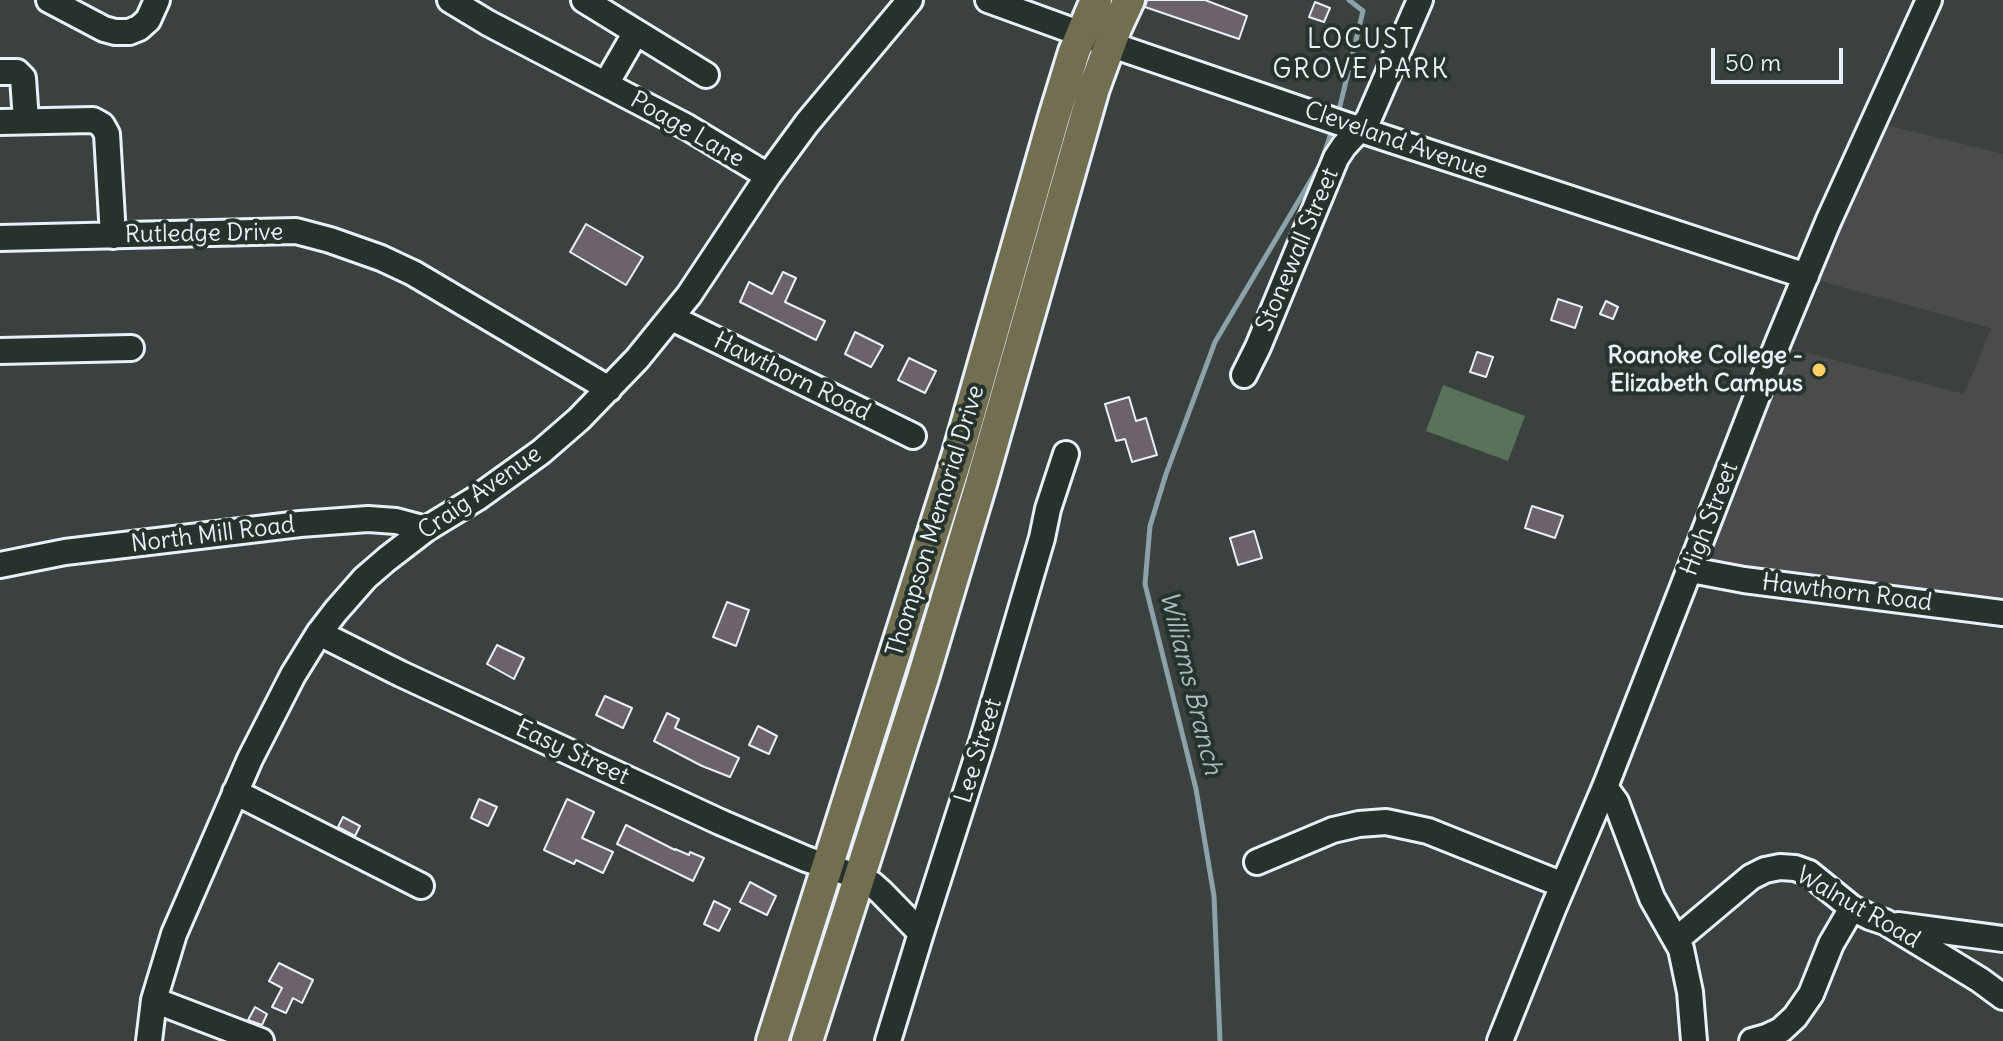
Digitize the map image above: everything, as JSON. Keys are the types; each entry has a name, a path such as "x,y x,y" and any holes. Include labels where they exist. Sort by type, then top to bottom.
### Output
{"main road":[{"name":"Thompson Memorial Drive","path":"772,1041 957,457 1054,117 1081,33 1096,0"},
{"name":"Thompson Memorial Drive","path":"807,1041 923,678 1094,88 1129,0"}],"street":[{"path":"49,0 104,29 129,32 148,20 157,0"},
{"name":"Poage Lane","path":"450,0 687,127 768,176"},
{"path":"584,0 706,75"},
{"name":"Craig Avenue","path":"149,1041 154,1000 174,934 235,792 293,675 319,633 365,578 387,559 426,529 519,469 579,419 609,389 672,318 807,123 910,0"},
{"name":"Cleveland Avenue","path":"988,0 1361,130 1806,276"},
{"name":"Stonewall Street","path":"1244,375 1336,158 1368,120 1420,0"},
{"name":"High Street","path":"1500,1041 1605,787 1806,276 1929,0"},
{"path":"606,84 636,32"},
{"path":"0,72 17,72 23,78 26,121"},
{"path":"0,122 93,120 102,125 107,134 113,236"},
{"name":"Rutledge Drive","path":"0,238 296,231 381,258 413,273 609,389"},
{"name":"Hawthorn Road","path":"672,318 913,436"},
{"path":"0,351 131,348"},
{"name":"Lee Street","path":"888,1041 982,742 1066,454"},
{"name":"North Mill Road","path":"0,565 65,552 313,523 368,519 396,521 426,529"},
{"name":"Hawthorn Road","path":"1691,570 1744,580 2003,613"},
{"name":"Easy Street","path":"319,633 415,681 720,822 827,866"},
{"path":"1605,787 1616,802 1652,898 1676,940 1685,965 1694,1041"},
{"path":"235,792 421,886"},
{"path":"1257,862 1333,830 1386,822 1428,831 1563,885"},
{"path":"827,866 872,884 921,933"},
{"name":"Walnut Road","path":"1676,940 1751,877 1765,870 1795,868 1809,873 1852,908 1885,922 2003,997"},
{"path":"1752,1041 1781,1030 1795,1017 1811,994 1831,944 1852,908"},
{"path":"1885,922 2003,939"},
{"path":"154,1000 261,1041"}],"shaded area":[{"name":"Roanoke College - Elizabeth Campus","path":"1874,122 2003,154 2003,613 1691,570 1777,345 1964,394 1991,328 1806,277"}],"green space":[{"path":"1443,385 1525,416 1508,461 1426,431"}],"building":[{"path":"1147,0 1205,0 1247,16 1239,39 1145,7"},
{"path":"1315,2 1330,8 1324,22 1309,17"},
{"path":"586,224 643,257 626,285 570,252"},
{"path":"783,272 796,278 785,302 825,321 816,340 740,302 749,282 772,294"},
{"path":"1558,299 1582,307 1575,328 1551,320"},
{"path":"1606,301 1618,307 1613,319 1600,314"},
{"path":"855,332 883,346 871,367 845,354"},
{"path":"1477,352 1493,357 1486,377 1470,372"},
{"path":"909,358 936,371 925,393 898,380"},
{"path":"1129,397 1136,421 1146,418 1157,455 1132,462 1125,439 1116,441 1105,404"},
{"path":"1532,506 1563,516 1555,538 1525,528"},
{"path":"1254,531 1262,558 1238,565 1230,538"},
{"path":"727,602 749,610 736,646 713,637"},
{"path":"497,645 524,658 514,679 487,664"},
{"path":"605,696 632,708 623,728 596,715"},
{"path":"667,713 679,719 675,728 739,758 730,777 654,741"},
{"path":"758,726 777,736 769,754 749,745"},
{"path":"479,799 497,807 488,826 471,818"},
{"path":"567,799 594,812 582,838 613,852 603,873 544,850"},
{"path":"343,817 360,826 355,836 338,827"},
{"path":"626,825 675,850 704,858 693,881 617,844"},
{"path":"750,882 776,896 767,915 740,902"},
{"path":"714,901 730,909 719,931 704,924"},
{"path":"279,963 313,980 302,1003 293,998 286,1013 272,1007 282,988 269,981"},
{"path":"255,1007 267,1014 262,1025 248,1020"}],"waterway":[{"name":"Williams Branch","path":"1340,106 1363,11 1349,0"},
{"name":"Williams Branch","path":"1220,1041 1214,896 1196,789 1145,584 1150,526 1215,342 1321,163 1330,136"}],"place":[{"name":"Roanoke College - Elizabeth Campus","path":"1819,370"}],"district":[{"name":"LOCUST GROVE PARK","path":"1361,56"}]}
